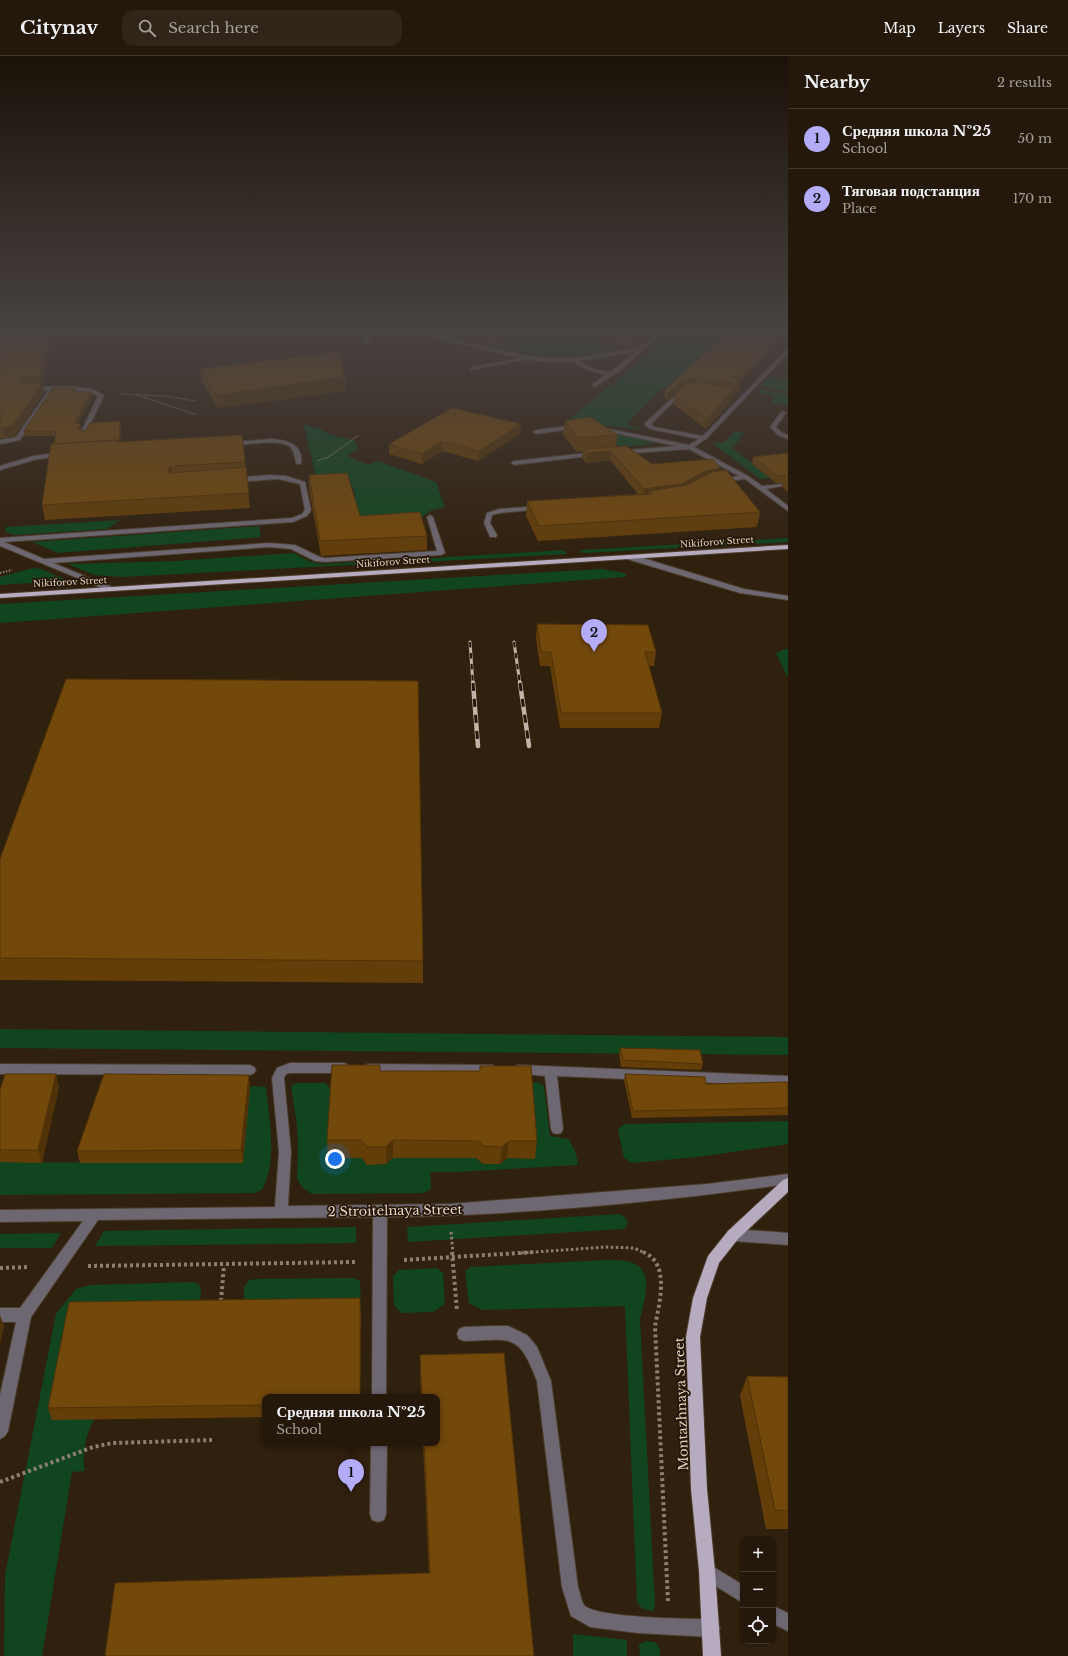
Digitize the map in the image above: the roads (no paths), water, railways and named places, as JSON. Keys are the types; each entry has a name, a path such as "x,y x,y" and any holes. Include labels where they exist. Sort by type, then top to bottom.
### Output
{"main road":[{"name":"Nikiforov Street","path":"0,596 788,547"},
{"name":"Montazhnaya Street","path":"712,1656 707,1571 699,1489 693,1337 700,1298 713,1260 733,1235 788,1184"}],"street":[{"path":"0,442 18,439 40,406"},
{"path":"82,434 96,406"},
{"path":"666,406 647,424 652,428 704,438"},
{"path":"612,453 690,447 704,438 735,406"},
{"path":"783,413 773,427 780,434 788,437"},
{"path":"536,432 586,427 690,447 746,477 788,509"},
{"path":"223,444 283,441 292,445 296,449 299,463"},
{"path":"0,468 7,464 33,458 67,453"},
{"path":"514,463 604,453"},
{"path":"713,482 746,477"},
{"path":"0,540 293,520 305,516 308,510 303,483 295,479 272,478 226,481"},
{"path":"760,488 780,485"},
{"path":"493,535 487,523 489,514 499,511 546,508"},
{"path":"43,561 270,545 292,547 318,559 325,560 442,553 430,517"},
{"path":"0,543 109,589"},
{"path":"630,557 743,591 788,598"},
{"path":"281,1213 285,1152 278,1078 281,1071 290,1068 550,1071 788,1080"},
{"path":"0,1069 250,1070"},
{"path":"550,1071 558,1129"},
{"name":"2 Stroitelnaya Street","path":"0,1216 449,1210 707,1190 788,1179"},
{"path":"379,1394 380,1211"},
{"path":"0,1431 24,1315 95,1214"},
{"path":"733,1235 788,1239"},
{"path":"0,1316 24,1315"},
{"path":"464,1334 508,1333 522,1341 534,1355 544,1381 570,1587 577,1610 590,1620 638,1625 711,1628"},
{"path":"378,1514 379,1446"},
{"path":"707,1571 740,1592"},
{"path":"776,1616 788,1624"}],"railway":[{"path":"470,642 473,684"},
{"path":"514,642 520,684"},
{"path":"473,683 478,746"},
{"path":"520,683 529,746"}],"place":[{"name":"Тяговая подстанция","path":"594,652"},
{"name":"Средняя школа №25","path":"351,1492"}]}
